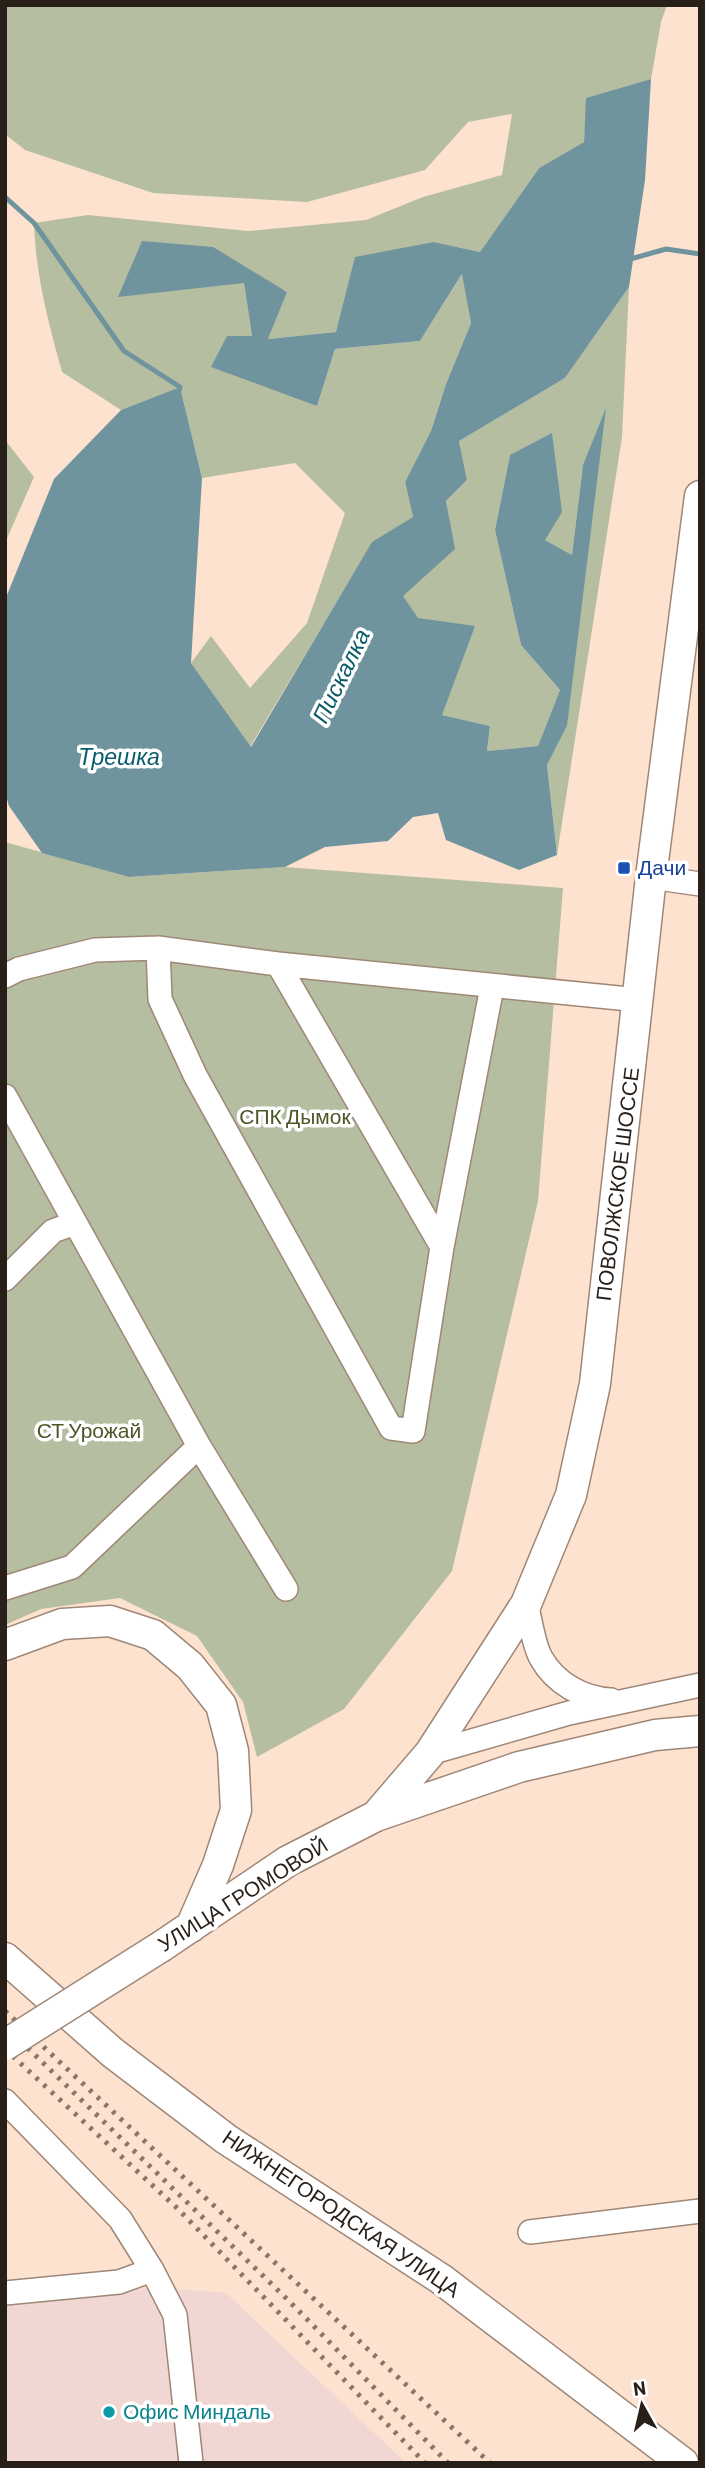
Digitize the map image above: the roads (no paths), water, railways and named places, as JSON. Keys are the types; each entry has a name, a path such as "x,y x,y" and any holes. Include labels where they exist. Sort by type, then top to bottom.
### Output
{"main road":[{"name":"ПОВОЛЖСКОЕ ШОССЕ","path":"376,1816 430,1754 526,1604 571,1495 595,1384 651,877 700,496"},
{"path":"5,1645 62,1624 110,1621 153,1635 190,1666 222,1705 233,1751 236,1810 218,1866 191,1927"},
{"name":"УЛИЦА ГРОМОВОЙ","path":"5,2045 162,1946 288,1861 376,1816 519,1768 655,1735 700,1731"},
{"name":"НИЖНЕГОРОДСКАЯ УЛИЦА","path":"5,1958 113,2053 226,2139 441,2278 683,2463"}],"street":[{"path":"651,877 700,884"},
{"path":"158,948 160,999 195,1074 391,1428 413,1431 442,1247 492,987"},
{"path":"10,971 95,950 158,948 278,964 639,1000"},
{"path":"278,964 442,1247"},
{"path":"8,1107 199,1446 286,1589"},
{"path":"5,1279 53,1231 75,1223"},
{"path":"5,1588 72,1567 199,1446"},
{"path":"526,1604 541,1658 563,1684 596,1699 624,1701"},
{"path":"430,1754 569,1713 700,1685"},
{"path":"5,2101 120,2219 152,2270 175,2315 191,2463"},
{"path":"530,2232 700,2211"},
{"path":"5,2292 119,2282 152,2270"}],"water":[{"name":"Трешка","path":"651,79 645,180 629,287 565,378 459,441 467,480 446,501 455,549 403,596 418,618 475,626 442,715 490,726 487,751 538,746 560,690 521,645 495,530 510,455 552,433 562,512 545,540 572,555 583,465 606,408 567,726 547,765 557,855 519,870 446,840 438,813 413,817 388,841 325,847 285,867 129,877 42,853 9,806 5,792 5,600 54,479 121,410 180,387 202,478 191,663 251,747 372,542 413,517 405,482 431,431 446,384 471,323 462,274 420,341 335,349 317,406 211,367 227,336 252,336 244,283 118,297 142,241 213,247 287,292 268,339 336,332 355,257 434,242 480,252 539,168 584,142 586,98"}],"waterway":[{"name":"Пискалка","path":"5,197 34,223 124,351 180,387 179,391"},
{"name":"Пискалка","path":"627,260 666,249 700,254"}],"railway":[{"path":"5,2011 490,2463"},
{"path":"5,2026 288,2300 448,2463"},
{"path":"5,2049 177,2208 425,2463"}],"place":[{"name":"Дачи","path":"624,868"},
{"name":"Офис Миндаль","path":"109,2412"}],"park label":[{"name":"СПК Дымок","path":"295,1117"},
{"name":"СТ Урожай","path":"89,1431"}]}
